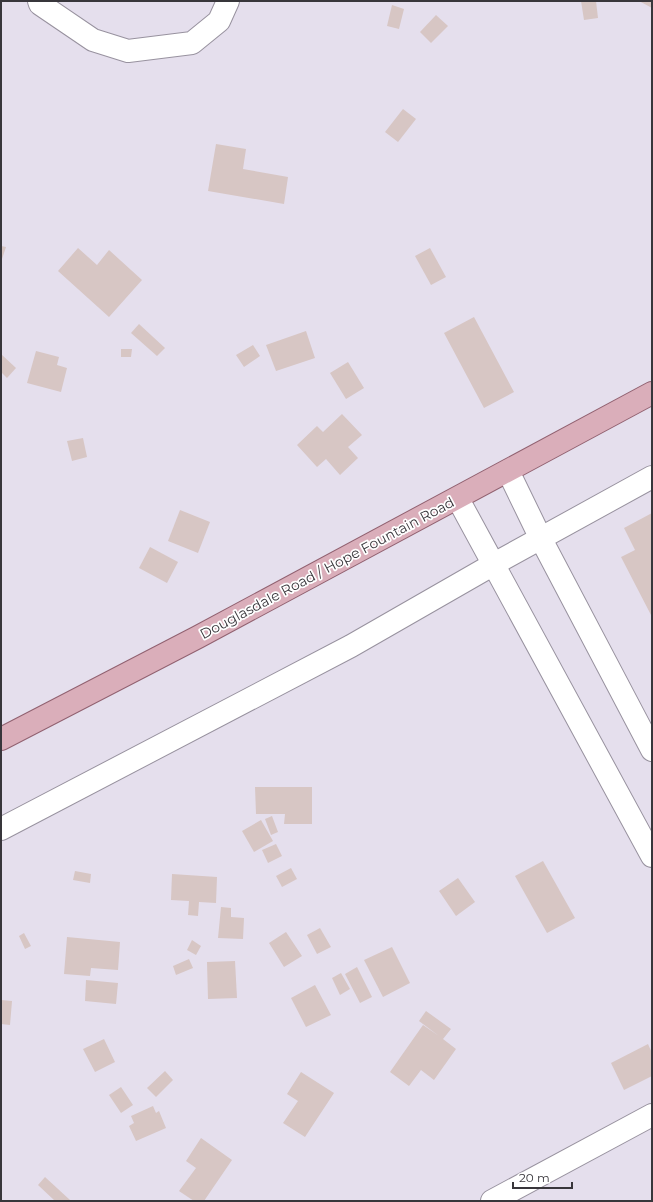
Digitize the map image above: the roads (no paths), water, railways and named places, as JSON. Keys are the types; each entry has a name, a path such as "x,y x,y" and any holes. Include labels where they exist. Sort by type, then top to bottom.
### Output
{"main road":[{"name":"Douglasdale Road / Hope Fountain Road","path":"1,739 458,499 652,393"}],"street":[{"path":"39,1 40,4 93,40 128,51 192,43 219,21 228,1"},
{"path":"508,471 541,539 652,750"},
{"path":"1,829 105,773 351,646 494,564 652,477"},
{"path":"458,499 652,856"},
{"path":"492,1201 652,1115"}]}
